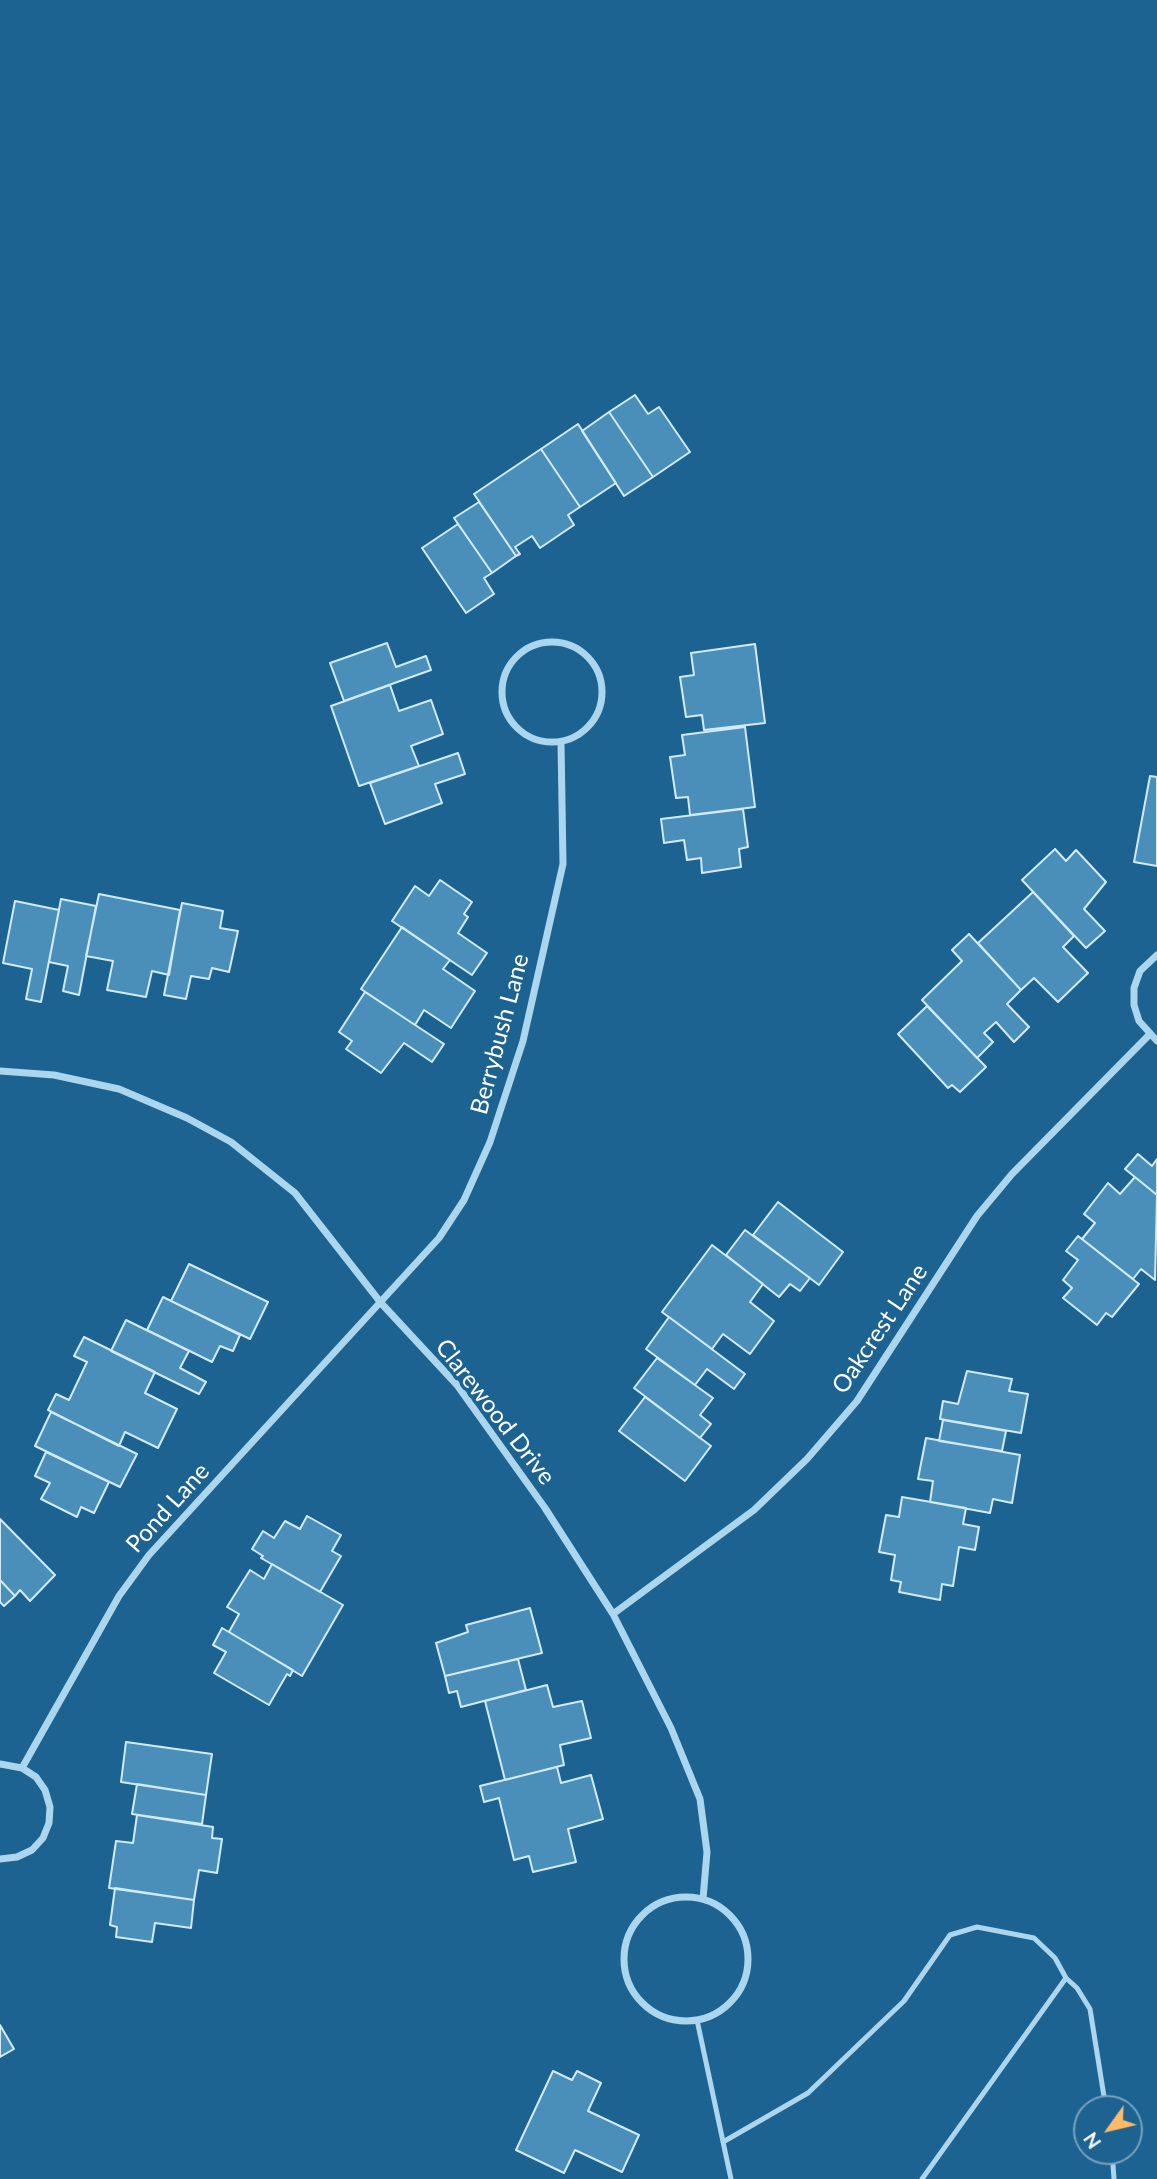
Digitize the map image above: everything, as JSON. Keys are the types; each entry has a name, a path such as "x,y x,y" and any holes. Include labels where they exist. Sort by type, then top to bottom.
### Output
{"street":[{"path":"554,642 569,645 583,653 595,666 601,681 602,697 598,713 576,737 561,742 544,742 528,737 515,726 506,712 502,696 504,679 510,664 522,652 537,644 554,642"},
{"name":"Berrybush Lane","path":"381,1303 439,1238 464,1200 490,1142 523,1041 563,864 561,742"},
{"path":"1157,955 1140,971 1134,988 1134,1005 1139,1021 1157,1041"},
{"name":"Oakcrest Lane","path":"613,1614 754,1510 807,1459 858,1401 977,1216 1012,1174 1149,1035"},
{"name":"Clarewood Drive","path":"0,1071 54,1075 118,1089 187,1118 231,1142 295,1193 381,1303 457,1385 545,1507 613,1614 671,1728 700,1798 707,1852 703,1899"},
{"name":"Pond Lane","path":"22,1768 119,1596 149,1555 381,1303"},
{"path":"0,1764 22,1768 36,1777 45,1790 50,1807 49,1823 43,1838 32,1850 17,1857 0,1859"},
{"path":"683,1897 703,1899 722,1908 737,1923 746,1941 748,1963 744,1983 733,2000 717,2014 697,2021 676,2021 657,2014 641,2002 630,1985 625,1965 626,1945 633,1927 647,1912 663,1901 683,1897"}],"lane":[{"path":"723,2142 808,2093 904,2001 950,1935 977,1927 1034,1938 1055,1958 1090,2010 1104,2095"},
{"path":"922,2179 1066,1978"},
{"path":"697,2021 731,2179"}],"building":[{"path":"635,395 648,414 659,407 690,452 653,477 609,412"},
{"path":"609,412 653,477 624,496 582,431"},
{"path":"578,424 616,483 580,507 541,449"},
{"path":"541,449 580,507 568,515 574,525 540,548 532,536 515,547 520,554 516,556 474,494"},
{"path":"479,502 516,556 492,573 454,518"},
{"path":"458,524 492,573 484,578 494,594 466,613 422,548"},
{"path":"387,643 396,667 426,656 431,670 344,701 330,663"},
{"path":"755,644 765,723 704,730 702,715 686,717 680,677 694,675 691,653"},
{"path":"390,685 399,711 431,700 443,734 411,746 419,766 359,786 331,706"},
{"path":"745,727 755,807 690,815 688,797 676,798 670,757 685,755 682,735"},
{"path":"458,753 465,774 435,784 442,803 385,824 370,783"},
{"path":"1150,776 1157,777 1157,866 1134,862"},
{"path":"743,809 748,847 739,849 741,867 702,873 701,858 687,860 684,840 664,843 661,819"},
{"path":"1055,849 1066,861 1076,850 1106,882 1084,909 1105,931 1086,948 1022,880"},
{"path":"440,880 472,902 464,914 468,917 458,933 487,953 472,975 392,921 415,886 429,896"},
{"path":"1033,892 1074,936 1063,947 1088,973 1058,1002 1034,978 1021,990 978,943"},
{"path":"99,894 180,910 169,975 152,971 146,997 107,990 113,961 86,956"},
{"path":"61,899 96,906 79,995 63,991 68,966 49,962"},
{"path":"15,901 59,910 41,1002 26,999 32,969 3,963"},
{"path":"182,903 223,911 220,928 238,931 229,972 212,968 209,979 191,976 186,999 164,995"},
{"path":"402,927 450,960 443,969 475,991 451,1028 424,1010 415,1025 361,989"},
{"path":"969,934 1021,990 1007,1004 1029,1027 1014,1042 996,1022 984,1033 993,1042 977,1058 922,1000 962,961 952,950"},
{"path":"365,992 444,1044 432,1062 404,1043 381,1073 346,1049 352,1041 339,1032"},
{"path":"927,1006 986,1067 960,1092 952,1085 948,1088 898,1034"},
{"path":"1138,1154 1152,1166 1157,1159 1157,1195 1125,1169"},
{"path":"1135,1177 1157,1195 1155,1280 1141,1269 1133,1279 1082,1239 1095,1223 1084,1214 1108,1183 1120,1194"},
{"path":"778,1202 843,1252 819,1285 753,1235"},
{"path":"745,1230 810,1278 800,1291 790,1284 779,1297 726,1255"},
{"path":"1078,1236 1139,1284 1112,1317 1106,1313 1097,1325 1063,1298 1072,1288 1063,1280 1078,1260 1066,1251"},
{"path":"712,1245 763,1284 750,1302 774,1321 750,1354 723,1334 712,1349 662,1312"},
{"path":"189,1264 268,1302 250,1339 171,1301"},
{"path":"163,1297 240,1335 233,1351 220,1346 212,1362 147,1330"},
{"path":"669,1317 745,1374 734,1389 707,1369 695,1385 646,1349"},
{"path":"126,1320 189,1351 180,1368 206,1382 199,1394 111,1351"},
{"path":"84,1337 155,1372 145,1393 177,1409 158,1448 125,1432 119,1446 48,1410 56,1394 69,1400 87,1362 74,1356"},
{"path":"657,1358 713,1398 700,1415 711,1424 700,1438 634,1388"},
{"path":"967,1371 1012,1379 1009,1391 1028,1394 1021,1433 940,1419 943,1401 958,1404"},
{"path":"645,1397 711,1446 685,1481 619,1431"},
{"path":"51,1412 137,1454 120,1487 35,1446"},
{"path":"943,1420 1006,1431 1002,1451 939,1441"},
{"path":"926,1438 1020,1455 1012,1503 993,1499 990,1513 930,1502 933,1481 918,1479"},
{"path":"46,1452 109,1482 94,1513 81,1507 77,1517 41,1499 50,1483 35,1476"},
{"path":"902,1497 966,1508 963,1524 979,1527 975,1550 959,1547 953,1586 942,1584 940,1600 899,1592 901,1582 891,1580 895,1555 879,1552 886,1515 899,1517"},
{"path":"307,1516 341,1535 332,1551 341,1556 320,1592 261,1558 263,1556 252,1549 263,1531 274,1538 285,1521 300,1529"},
{"path":"0,1519 55,1575 30,1601 20,1590 15,1596 0,1580"},
{"path":"272,1564 343,1605 302,1676 229,1632 239,1614 227,1607 250,1570 264,1579"},
{"path":"0,1580 15,1596 4,1606 0,1602"},
{"path":"530,1608 542,1653 445,1676 436,1643 468,1632 466,1625"},
{"path":"222,1628 293,1670 290,1676 287,1674 269,1705 214,1673 226,1652 213,1645"},
{"path":"518,1659 526,1690 461,1707 457,1691 449,1693 445,1676"},
{"path":"547,1685 553,1707 582,1701 591,1738 560,1745 564,1765 505,1780 485,1701"},
{"path":"126,1742 212,1754 206,1795 121,1782"},
{"path":"557,1767 561,1783 591,1775 603,1819 568,1829 576,1862 533,1872 529,1856 514,1860 499,1798 484,1802 480,1786"},
{"path":"137,1784 206,1795 202,1824 132,1814"},
{"path":"137,1815 213,1827 212,1838 222,1839 217,1873 199,1870 194,1900 109,1888 116,1841 133,1843"},
{"path":"115,1888 194,1900 191,1928 155,1923 152,1942 116,1937 117,1927 110,1925"},
{"path":"0,2025 14,2049 0,2057"},
{"path":"553,2071 572,2080 577,2071 601,2083 588,2111 639,2135 622,2172 575,2150 564,2173 516,2150"}]}
